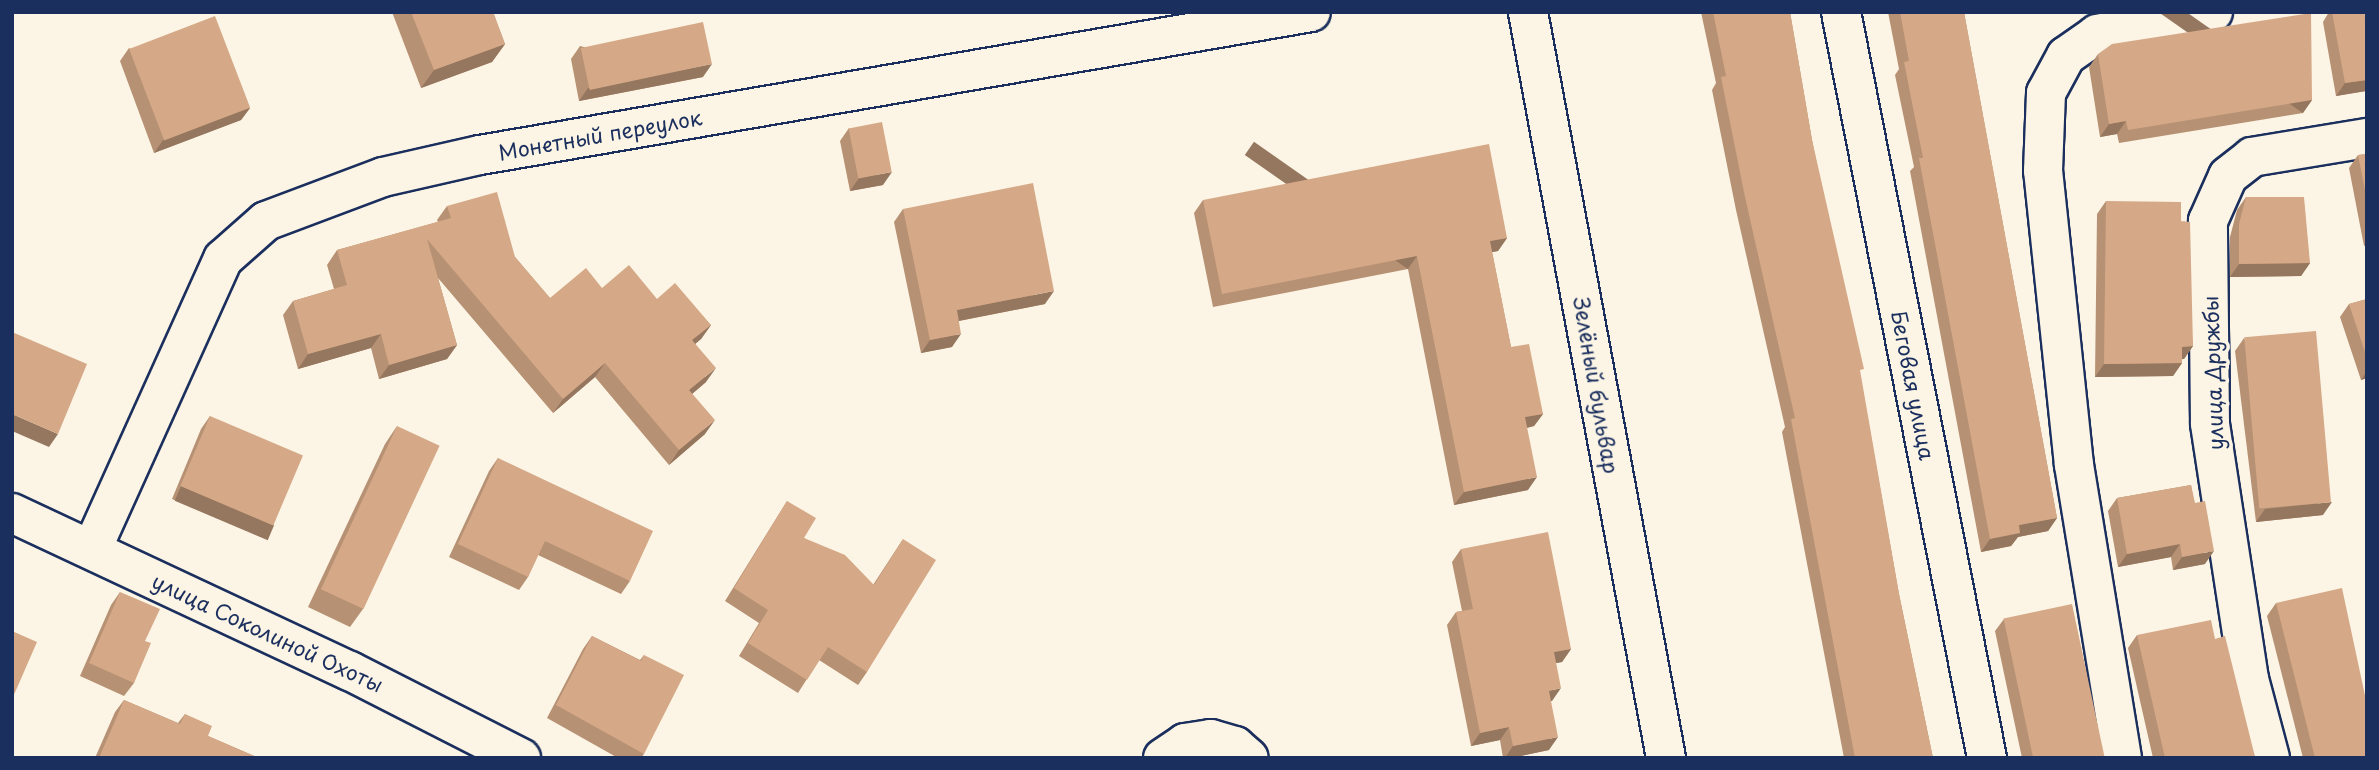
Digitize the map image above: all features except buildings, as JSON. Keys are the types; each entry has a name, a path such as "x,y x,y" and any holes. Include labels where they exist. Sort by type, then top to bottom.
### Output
{"street":[{"name":"Монетный переулок","path":"92,549 223,259 266,221 383,177 480,155 1311,12"},
{"name":"Зелёный бульвар","path":"1528,12 1666,758"},
{"name":"Беговая улица","path":"1841,12 1987,758"},
{"path":"2122,758 2074,465 2043,171 2046,93 2066,56 2097,34 2213,12"},
{"name":"улица Дружбы","path":"2270,758 2249,679 2210,423 2208,221 2228,176 2252,157 2367,138"},
{"name":"улица Соколиной Охоты","path":"12,513 92,549 521,758"},
{"path":"1163,758 1185,743 1211,739 1235,746 1249,758"}]}
